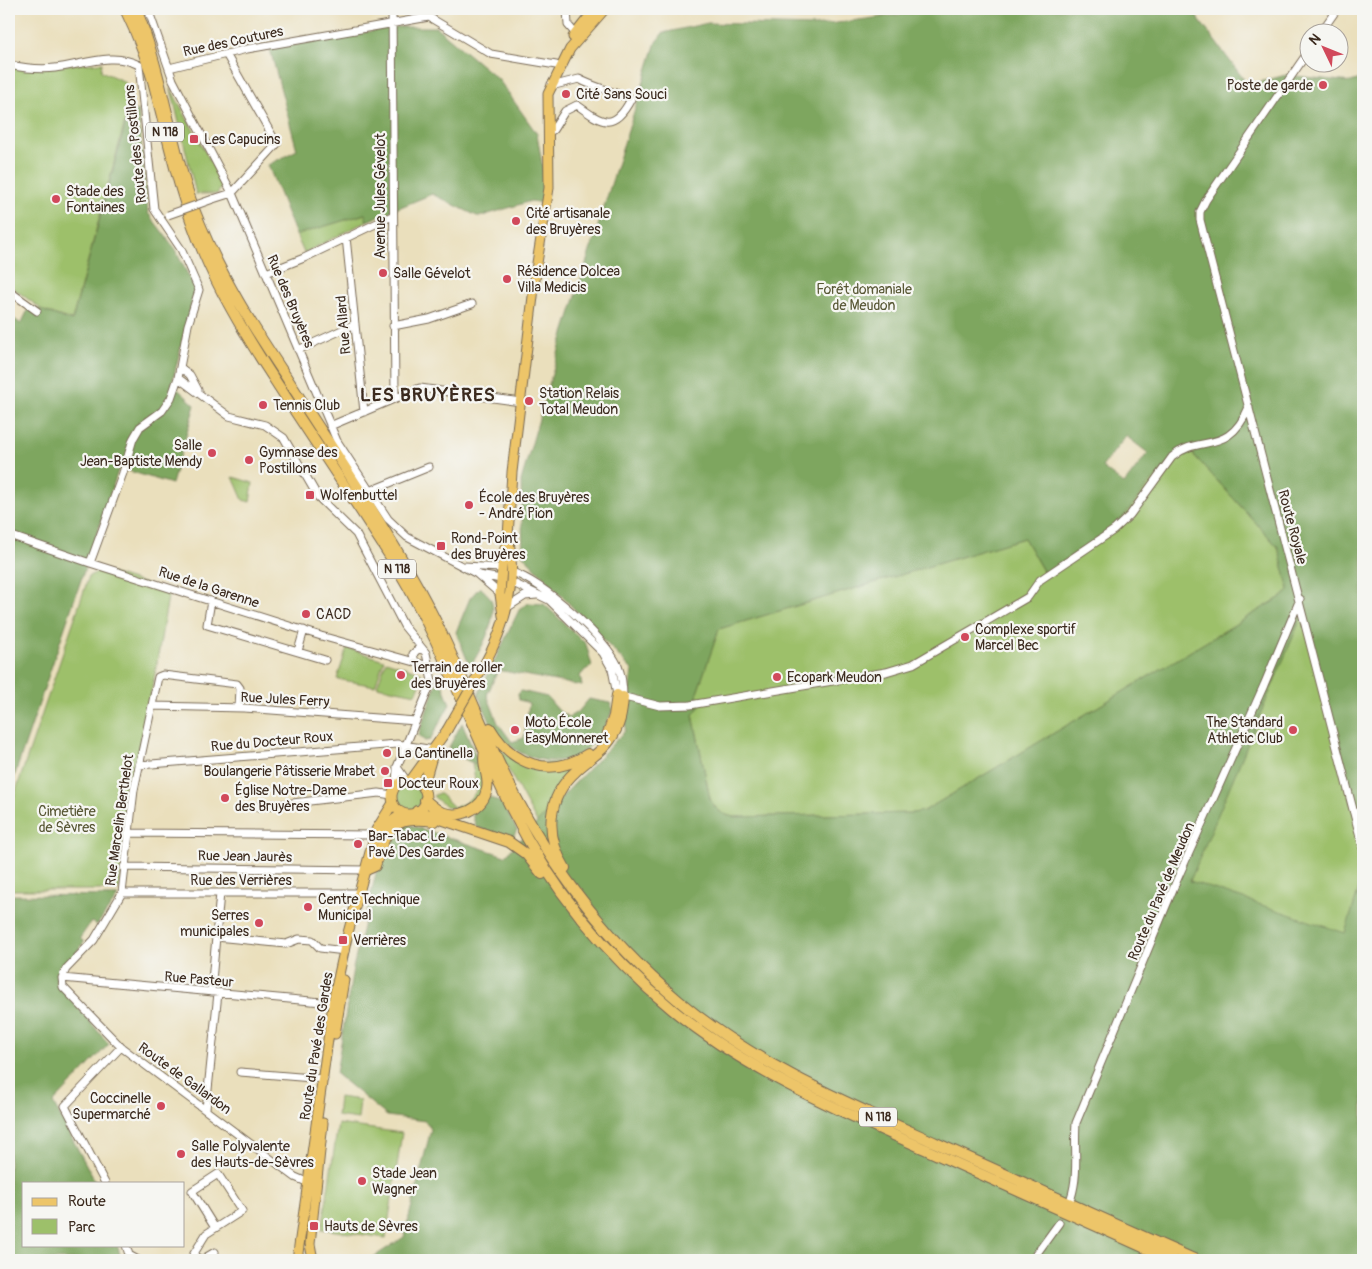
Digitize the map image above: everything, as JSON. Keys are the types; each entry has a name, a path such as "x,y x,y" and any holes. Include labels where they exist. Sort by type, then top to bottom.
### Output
{"highway":[{"name":"N 118","path":"126,9 152,78 177,184 204,256 239,325 411,593 512,811 563,897 602,943 652,992 702,1032 760,1070 872,1126 1172,1260"},
{"name":"N 118","path":"136,9 154,58 195,212 213,255 250,321 423,594 441,627 496,757 522,809 573,890 610,936 658,982 701,1018 765,1060 877,1117 1196,1260"},
{"path":"472,700 480,707 487,725 503,747 524,761 549,767 572,763 600,743 611,725 620,696"},
{"path":"573,890 570,875 554,846 551,828 552,808 565,782 610,740 622,717 620,696"},
{"path":"426,800 441,812 454,814 469,811 478,806 487,789 486,772 482,764 484,751"},
{"path":"417,812 447,823 493,835 515,845 532,861 552,889 563,897"},
{"path":"366,870 374,866 384,836 396,823 412,820 447,823"}],"main road":[{"path":"503,616 500,594 501,568 508,537 512,472 549,177 546,108 557,68 575,33 595,9"},
{"path":"549,177 542,105 544,89 578,39 605,9"},
{"path":"404,813 394,794 434,750 496,641 503,616 508,607 511,582 512,572 508,537"},
{"path":"501,568 512,572"},
{"path":"501,579 511,582"},
{"path":"374,835 394,818 404,813 417,812 426,800 423,788 427,767 434,750"},
{"path":"408,780 423,788"},
{"name":"Route du Pavé des Gardes","path":"297,1260 304,1256 312,1259 310,1244 328,1080 360,896 374,835 394,794"},
{"name":"Route du Pavé des Gardes","path":"297,1260 334,1003 348,932 360,896"}],"street":[{"path":"9,15 10,9"},
{"name":"Rue des Bruyères","path":"148,9 182,100 232,193 330,426 370,492 388,519 407,537 477,574 501,579"},
{"name":"Avenue Jules Gévelot","path":"392,9 390,24 395,398"},
{"path":"567,9 568,25 575,33"},
{"path":"1328,22 1336,9"},
{"name":"Rue des Coutures","path":"170,68 247,49 429,18 491,54 557,68"},
{"path":"226,54 277,144 232,193"},
{"name":"Route des Postillons","path":"9,65 55,68 109,59 132,61 139,65 154,209 181,249 200,290 188,325 178,378 166,404 132,438 123,473 90,563"},
{"name":"Route Royale","path":"1300,63 1214,188 1200,212 1212,269 1300,599 1363,848"},
{"path":"552,84 555,86 579,79 588,84 610,89 631,99 625,111 611,121 601,122 577,105 565,111 554,130"},
{"name":"Route des Postillons","path":"160,218 232,193"},
{"path":"266,273 304,258 392,216"},
{"name":"Rue Allard","path":"346,237 364,412"},
{"path":"9,291 37,311"},
{"path":"393,326 429,319 472,304"},
{"path":"298,350 355,324"},
{"path":"181,368 190,375 201,395"},
{"path":"178,378 229,416 265,425 284,438 318,497 356,534 404,626 426,653 421,662"},
{"path":"330,426 420,388 521,402"},
{"path":"620,696 660,706 690,705 886,672 913,664 1028,597 1040,580 1123,523 1172,457 1181,449 1219,442 1228,436 1240,423 1249,407"},
{"path":"370,492 429,467"},
{"name":"Rue de la Garenne","path":"9,535 90,563 304,630 403,660 421,662"},
{"name":"Rue des Bruyères","path":"458,565 501,568"},
{"path":"512,572 547,590 606,647 618,665 620,696"},
{"name":"Rue des Bruyères","path":"477,574 500,594"},
{"path":"511,582 540,595 557,606 603,654 612,669 620,696"},
{"path":"508,607 525,596 540,595"},
{"name":"Route du Pavé de Meudon","path":"1071,1198 1077,1168 1074,1144 1076,1123 1176,882 1264,685 1300,599"},
{"path":"211,601 207,625 325,660"},
{"path":"298,651 304,630"},
{"path":"258,807 380,793 394,794 397,767 432,681 430,669 414,653 415,641"},
{"path":"403,660 423,650"},
{"name":"Rue Marcelin Berthelot","path":"62,978 66,969 103,928 122,893 127,834 139,764 157,679 163,675 236,684 240,688 239,708"},
{"name":"Rue Jules Ferry","path":"152,706 239,708 416,721"},
{"name":"Rue du Docteur Roux","path":"139,764 406,744 434,750"},
{"path":"397,767 408,780"},
{"path":"127,834 374,835"},
{"name":"Rue Jean Jaurès","path":"124,867 366,870"},
{"name":"Rue des Verrières","path":"122,893 360,896"},
{"path":"206,1109 220,893"},
{"path":"216,937 286,944 299,939 312,940 320,948 345,952"},
{"name":"Rue Pasteur","path":"62,978 334,1003"},
{"name":"Route de Gallardon","path":"62,978 63,987 121,1047 295,1177 309,1183"},
{"path":"104,1182 66,1106 121,1047"},
{"path":"240,1072 324,1079"},
{"path":"190,1260 206,1234 242,1211 218,1174 192,1191 215,1228"},
{"path":"1032,1260 1059,1223"},
{"path":"126,1246 129,1256 138,1260"},
{"path":"195,1260 203,1259 215,1252"}],"green space":[{"name":"Forêt domaniale de Meudon","path":"941,9 1191,9 1248,85 1286,75 1351,82 1363,78 1363,848 1303,613 1190,881 1345,933 1363,876 1363,1260 369,1260 404,1237 431,1129 425,1121 387,1116 336,1074 353,968 383,844 407,824 505,856 625,731 632,670 523,555 521,481 561,343 656,42 663,33 708,23 814,26","holes":["1126,436 1148,453 1124,484 1102,467","1191,452 1278,547 1289,590 1286,594 924,811 913,813 734,817 726,815 715,806 710,799 693,715 699,707 697,693 719,629 1024,538 1045,574 1118,524 1147,486 1180,453 1186,456"]},
{"path":"395,27 436,27 499,80 537,134 544,176 543,203 531,201 479,217 432,194 367,221 365,214 296,235 268,165 297,150 270,49"},
{"name":"Stade des Fontaines","path":"102,63 101,71 125,82 127,114 72,320 44,311 9,285 9,74 11,67"},
{"path":"171,89 221,181 221,188 217,194 196,194"},
{"path":"138,110 148,213 173,246 195,288 172,384 195,405 172,484 119,468 9,792 9,315 21,324 30,306 72,321 128,114"},
{"path":"365,214 367,221 304,253 296,235"},
{"name":"Complexe sportif Marcel Bec","path":"1191,452 1278,547 1289,590 1286,594 924,811 913,813 734,817 726,815 715,806 710,799 693,714 699,707 697,693 719,629 1024,538 1044,573 1147,486 1178,454 1183,453 1186,456"},
{"path":"233,477 253,483 250,502 243,500"},
{"name":"Cimetière de Sèvres","path":"101,570 169,591 155,674 130,790 119,890 9,890 9,811 89,576"},
{"path":"480,587 491,599 493,607 491,625 470,667 456,632 470,598"},
{"path":"529,603 544,604 586,644 592,666 580,676 582,686 498,670 487,695 498,723 512,742 524,738 529,703 519,700 518,694 521,691 547,697 560,712 569,717 579,711 589,699 610,703 613,709 600,734 592,744 572,758 560,761 531,757 508,744 494,729 478,695 520,608"},
{"name":"The Standard Athletic Club","path":"1303,613 1363,848 1363,876 1345,934 1189,881"},
{"path":"347,648 384,660 375,686 337,679"},
{"name":"Terrain de roller des Bruyères","path":"386,661 420,672 423,678 416,694 377,686"},
{"path":"439,676 450,704 430,740 425,741 419,736 420,730"},
{"path":"462,723 479,764 472,763 450,753 449,747"},
{"path":"495,745 519,763 579,763 556,791 551,809 549,845"},
{"path":"472,764 479,764 482,777 478,798 472,805 464,808 454,808 433,796 439,793 454,807 467,801 477,790"},
{"path":"409,784 418,788 422,797 418,806 409,810 400,806 396,797 400,788"},
{"path":"489,797 503,804 517,830 512,839 476,827 472,814"},
{"path":"9,895 118,896 97,925 91,922 80,938 84,942 55,981 109,1044 53,1103 95,1182 22,1182 22,1246 117,1246 122,1260 9,1260"},
{"path":"339,1097 360,1100 358,1119 337,1116"},
{"name":"Stade Jean Wagner","path":"338,1124 402,1133 386,1238 322,1229"}],"place":[{"name":"Poste de garde","path":"1323,85"},
{"name":"Cité Sans Souci","path":"566,94"},
{"name":"Les Capucins","path":"194,139"},
{"name":"Stade des Fontaines","path":"56,199"},
{"name":"Cité artisanale des Bruyères","path":"516,221"},
{"name":"Salle Gévelot","path":"383,273"},
{"name":"Résidence Dolcea Villa Medicis","path":"507,279"},
{"name":"Station Relais Total Meudon","path":"529,401"},
{"name":"Tennis Club","path":"263,405"},
{"name":"Salle Jean-Baptiste Mendy","path":"212,453"},
{"name":"Gymnase des Postillons","path":"249,460"},
{"name":"Wolfenbuttel","path":"310,495"},
{"name":"École des Bruyères - André Pion","path":"469,505"},
{"name":"Rond-Point des Bruyères","path":"441,546"},
{"name":"CACD","path":"306,614"},
{"name":"Complexe sportif Marcel Bec","path":"965,637"},
{"name":"Terrain de roller des Bruyères","path":"401,675"},
{"name":"Ecopark Meudon","path":"777,677"},
{"name":"Moto École EasyMonneret","path":"515,730"},
{"name":"The Standard Athletic Club","path":"1293,730"},
{"name":"La Cantinella","path":"387,753"},
{"name":"Boulangerie Pâtisserie Mrabet","path":"385,771"},
{"name":"Docteur Roux","path":"388,783"},
{"name":"Église Notre-Dame des Bruyères","path":"225,798"},
{"name":"Bar-Tabac Le Pavé Des Gardes","path":"358,844"},
{"name":"Centre Technique Municipal","path":"308,907"},
{"name":"Serres municipales","path":"259,923"},
{"name":"Verrières","path":"343,940"},
{"name":"Coccinelle Supermarché","path":"161,1106"},
{"name":"Salle Polyvalente des Hauts-de-Sèvres","path":"181,1154"},
{"name":"Stade Jean Wagner","path":"362,1181"},
{"name":"Hauts de Sèvres","path":"314,1226"}],"district":[{"name":"LES BRUYÈRES","path":"428,394"}]}
